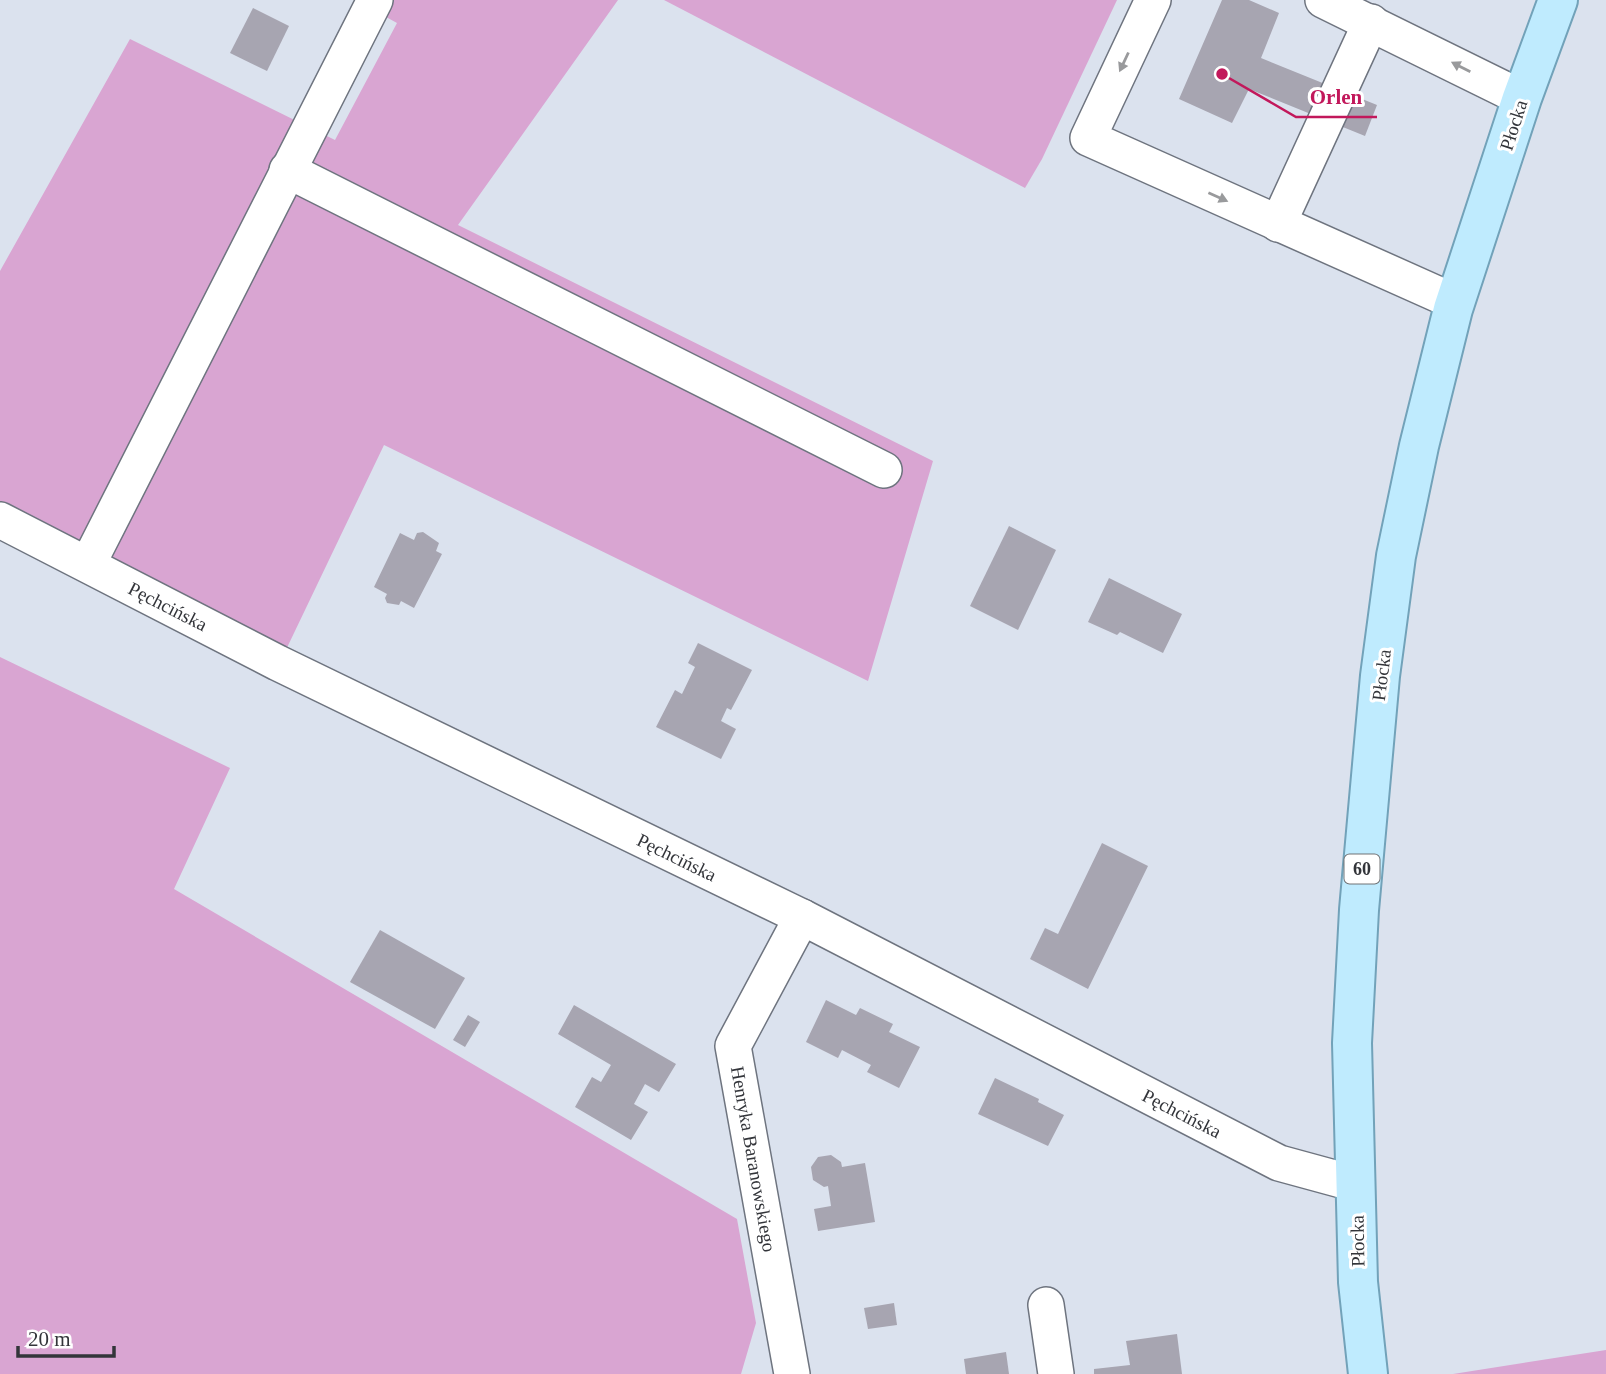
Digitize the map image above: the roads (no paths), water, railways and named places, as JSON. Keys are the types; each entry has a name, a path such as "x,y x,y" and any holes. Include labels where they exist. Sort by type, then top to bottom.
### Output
{"main road":[{"name":"Płocka","path":"1368,1374 1358,1282 1352,1043 1358,923 1380,676 1401,532 1419,446 1455,302 1522,98 1558,0"}],"street":[{"path":"88,564 375,0"},
{"path":"1153,0 1088,138 1455,302"},
{"path":"1323,0 1522,98"},
{"path":"1278,224 1371,23"},
{"path":"287,170 884,470"},
{"name":"Pęchcińska","path":"0,520 278,663 802,918 1279,1163 1356,1184"},
{"name":"Henryka Baranowskiego","path":"792,1374 733,1046 802,918"},
{"path":"1046,1305 1056,1374"}],"place":[{"name":"Orlen","path":"1222,74"}]}
